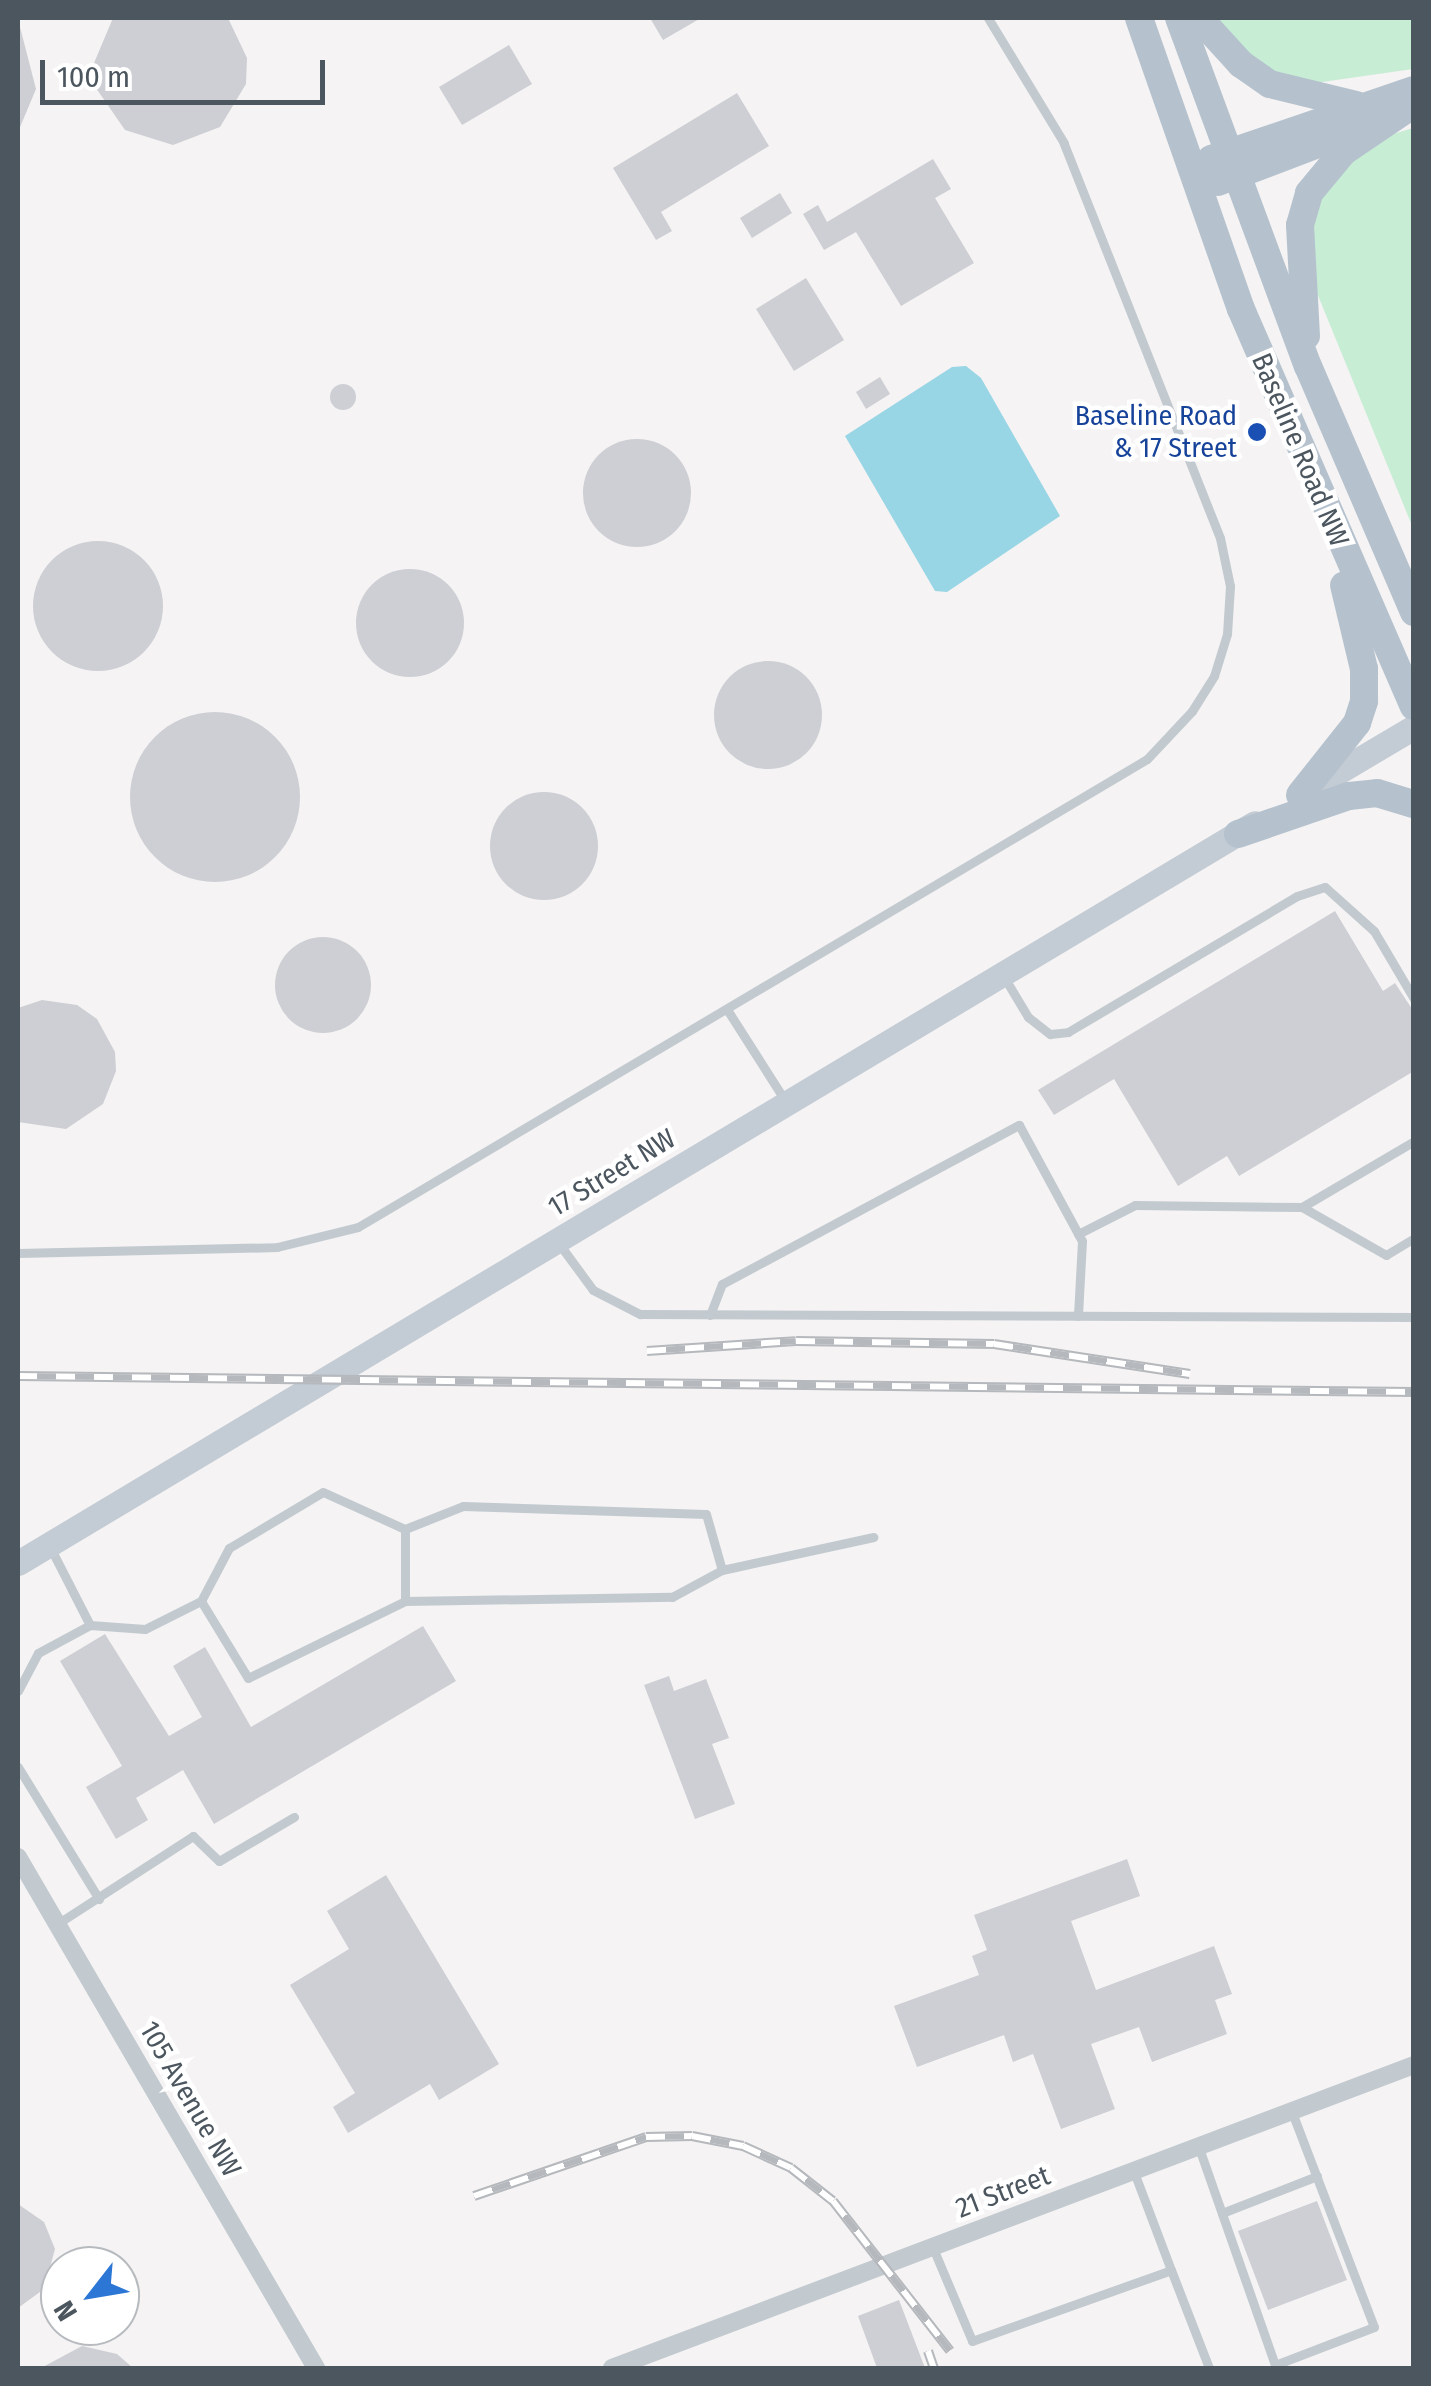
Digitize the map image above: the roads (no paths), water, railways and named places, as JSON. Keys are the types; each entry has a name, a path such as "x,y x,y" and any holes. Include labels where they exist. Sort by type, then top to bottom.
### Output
{"main road":[{"name":"Baseline Road NW","path":"1139,18 1194,177 1330,525 1414,706"},
{"name":"Baseline Road NW","path":"1179,18 1230,165 1308,366 1403,574 1414,612"},
{"path":"1199,18 1241,64 1270,84 1362,106 1411,103"},
{"path":"1194,177 1411,103"},
{"path":"1308,366 1299,244 1309,194 1343,152 1411,103"},
{"path":"1230,165 1362,106"},
{"path":"1300,795 1357,723 1364,700 1364,669 1330,525"},
{"path":"1300,795 1414,727"},
{"path":"1238,834 1349,796 1376,793 1414,804"},
{"name":"17 Street NW","path":"18,1563 1300,795"}],"street":[{"name":"105 Avenue NW","path":"18,1856 316,2368"},
{"name":"21 Street","path":"612,2368 1414,2066"}],"lane":[{"path":"18,1253 277,1247 358,1227 728,1011 1146,759 1192,711 1214,676 1226,634 1230,586 1212,519 1064,143 988,18"},
{"path":"1002,974 1028,1016 1050,1034 1068,1032 1296,896 1325,888 1374,931 1414,999"},
{"path":"728,1011 787,1103"},
{"path":"710,1314 722,1284 1019,1125 1078,1234 1078,1316"},
{"path":"1302,1207 1414,1141"},
{"path":"1078,1234 1134,1205 1302,1207 1386,1254 1414,1238"},
{"path":"557,1241 594,1290 621,1308 710,1314 1414,1317"},
{"path":"18,1691 38,1653 90,1626 145,1629 201,1601 229,1548 324,1492 406,1529 463,1506 706,1514 722,1570"},
{"path":"405,1601 406,1529"},
{"path":"201,1601 248,1678 405,1601 672,1597 722,1570 873,1537"},
{"path":"49,1544 90,1626"},
{"path":"18,1767 98,1899"},
{"path":"57,1924 193,1836 219,1861 294,1817"},
{"path":"1199,2148 1275,2366 1374,2326 1292,2112"},
{"path":"1134,2172 1209,2368"},
{"path":"1222,2213 1317,2176"},
{"path":"934,2248 972,2341 1172,2270"}],"water":[{"path":"966,366 981,378 1060,516 947,592 935,591 845,436 952,367"}],"railway":[{"path":"647,1351 796,1341 994,1344 1190,1374"},
{"path":"18,1376 1414,1392"},
{"path":"474,2196 646,2137 692,2136 743,2146 791,2168 833,2201 950,2351"},
{"path":"928,2351 934,2368"}],"place":[{"name":"Baseline Road & 17 Street","path":"1257,432"}]}
